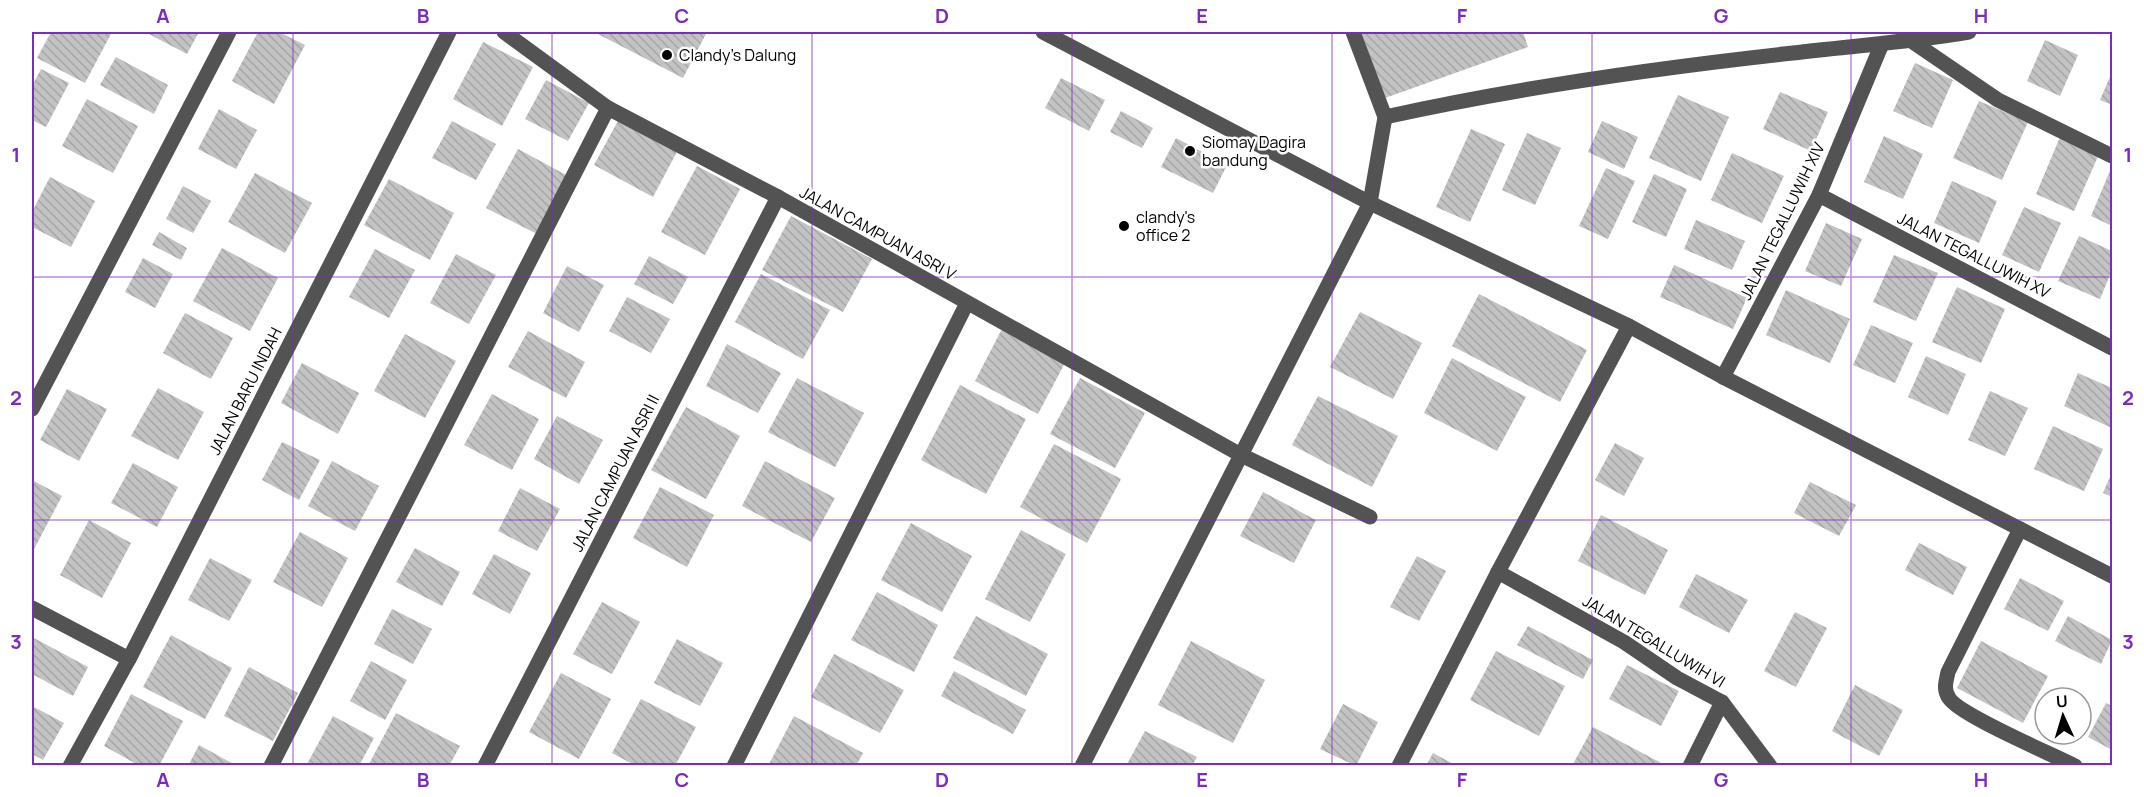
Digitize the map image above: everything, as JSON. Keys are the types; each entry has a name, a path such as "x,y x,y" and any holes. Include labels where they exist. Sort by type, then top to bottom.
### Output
{"street":[{"path":"32,409 229,32"},
{"name":"JALAN BARU INDAH","path":"70,765 129,659 449,32"},
{"name":"JALAN CAMPUAN ASRI V","path":"504,32 608,108 778,197 1241,455 1370,518"},
{"path":"1043,32 1370,203 1629,326 1723,377 2112,576"},
{"path":"1082,765 1370,203 1385,117 1353,32"},
{"path":"1385,117 1520,89 1796,52 1913,42 1969,32"},
{"path":"1913,42 1998,99 2112,156"},
{"name":"JALAN TEGALLUWIH XIV","path":"1723,377 1819,195 1881,46"},
{"path":"271,765 608,108"},
{"name":"JALAN TEGALLUWIH XV","path":"1819,195 2112,348"},
{"name":"JALAN CAMPUAN ASRI II","path":"485,765 778,197"},
{"path":"734,765 967,303"},
{"path":"1400,765 1497,572 1629,326"},
{"path":"2020,529 1948,672 1944,688 1950,701 1967,713 2075,765"},
{"name":"JALAN TEGALLUWIH VI","path":"1497,572 1624,642 1677,678 1722,702 1770,765"},
{"path":"32,608 129,659"},
{"path":"1690,765 1722,702"}],"building":[{"path":"51,32 112,32 85,83 37,58"},
{"path":"145,32 199,32 187,54"},
{"path":"258,32 279,32 305,45 274,104 232,81"},
{"name":"Clandy's Dalung","path":"594,32 707,32 683,78"},
{"path":"1361,32 1523,32 1528,47 1385,98"},
{"path":"2045,40 2078,55 2060,96 2027,81"},
{"path":"483,42 533,67 502,126 453,99"},
{"path":"116,57 168,85 154,114 100,85"},
{"path":"1915,63 1953,80 1932,128 1893,111"},
{"path":"41,69 69,83 46,127 32,120 32,86"},
{"path":"2112,72 2112,105 2100,100"},
{"path":"1061,78 1105,100 1089,131 1045,108"},
{"path":"546,80 589,103 568,141 525,119"},
{"path":"1780,92 1828,112 1811,151 1763,129"},
{"path":"1678,95 1729,117 1701,181 1649,158"},
{"path":"87,99 138,126 113,173 62,146"},
{"path":"1979,101 2028,122 2002,180 1953,158"},
{"path":"219,109 257,130 236,169 198,149"},
{"path":"1121,111 1153,128 1142,148 1110,132"},
{"path":"620,117 679,148 653,197 594,165"},
{"path":"452,121 496,144 476,180 432,158"},
{"path":"1602,121 1638,137 1624,169 1588,152"},
{"path":"1471,129 1505,144 1470,222 1436,207"},
{"path":"1527,133 1561,148 1535,205 1502,190"},
{"path":"1884,136 1923,154 1903,199 1864,182"},
{"path":"2060,137 2099,154 2074,211 2036,194"},
{"path":"1176,138 1227,165 1213,193 1161,167"},
{"path":"518,149 568,176 537,234 486,208"},
{"path":"1732,153 1784,176 1762,223 1711,200"},
{"path":"697,166 740,189 705,255 661,232"},
{"path":"2112,166 2112,226 2091,216"},
{"path":"1606,168 1635,181 1608,239 1579,226"},
{"path":"255,173 312,203 285,253 228,222"},
{"path":"1654,174 1687,189 1666,237 1632,222"},
{"path":"50,177 95,201 71,247 32,227 32,212"},
{"path":"389,179 454,213 430,260 364,225"},
{"path":"1952,181 1997,201 1979,243 1934,223"},
{"path":"183,186 211,201 193,233 166,219"},
{"path":"2024,207 2061,223 2039,272 2002,255"},
{"path":"791,216 872,259 843,312 762,270"},
{"path":"1696,220 1745,241 1732,270 1684,249"},
{"path":"1826,223 1862,239 1841,286 1805,271"},
{"path":"159,232 187,248 181,260 152,245"},
{"path":"2079,236 2112,251 2112,270 2100,299 2058,281"},
{"path":"222,248 278,278 250,331 193,301"},
{"path":"375,249 415,270 389,318 349,297"},
{"path":"456,254 496,275 469,324 430,303"},
{"path":"1894,255 1938,273 1916,321 1873,302"},
{"path":"649,256 688,277 673,304 634,284"},
{"path":"143,258 173,274 155,308 125,292"},
{"path":"1674,265 1747,298 1733,329 1660,297"},
{"path":"567,266 604,285 579,332 543,313"},
{"path":"761,274 830,310 803,359 735,322"},
{"path":"1957,287 2005,309 1981,363 1932,342"},
{"path":"1786,290 1850,319 1830,363 1766,335"},
{"path":"1479,294 1587,350 1560,402 1452,346"},
{"path":"627,297 670,319 651,353 609,331"},
{"path":"1360,312 1422,343 1393,399 1330,367"},
{"path":"185,313 233,338 211,379 163,353"},
{"path":"1004,325 1067,359 1038,414 975,381"},
{"path":"1871,325 1913,343 1895,383 1853,365"},
{"path":"528,331 585,362 566,398 508,367"},
{"path":"405,334 456,361 425,418 374,391"},
{"path":"727,344 781,373 758,413 706,386"},
{"path":"1926,356 1966,374 1948,415 1908,397"},
{"path":"1452,358 1526,397 1497,451 1424,413"},
{"path":"302,363 359,393 338,434 281,403"},
{"path":"2078,373 2112,388 2112,428 2064,406"},
{"path":"797,378 864,413 835,467 768,432"},
{"path":"1080,378 1145,413 1115,468 1050,434"},
{"path":"960,385 1026,419 986,494 921,460"},
{"path":"158,388 204,412 178,460 131,436"},
{"path":"67,389 107,409 79,461 40,440"},
{"path":"1990,391 2028,408 2005,456 1968,440"},
{"path":"492,394 539,419 512,470 464,445"},
{"path":"1318,396 1398,436 1372,487 1292,445"},
{"path":"686,407 740,436 706,499 651,470"},
{"path":"557,416 603,440 579,484 534,459"},
{"path":"2053,426 2103,449 2084,491 2034,469"},
{"path":"282,442 320,460 299,500 262,480"},
{"path":"1615,443 1644,458 1624,496 1595,480"},
{"path":"1054,444 1121,479 1087,543 1020,507"},
{"path":"332,461 379,486 355,531 308,506"},
{"path":"765,461 835,498 811,542 742,506"},
{"path":"133,463 178,487 157,527 111,503"},
{"path":"2112,472 2112,497 2103,493"},
{"path":"32,480 62,496 32,553"},
{"path":"1810,482 1856,505 1839,536 1794,513"},
{"path":"660,487 714,515 687,567 633,538"},
{"path":"520,488 560,509 537,551 498,531"},
{"path":"1263,492 1316,520 1294,563 1240,536"},
{"path":"1601,515 1668,550 1645,595 1578,561"},
{"path":"89,520 131,543 102,598 60,575"},
{"path":"911,523 972,556 942,612 881,580"},
{"path":"1021,530 1066,554 1030,622 985,599"},
{"path":"300,532 348,558 322,607 273,582"},
{"path":"1919,543 1967,567 1953,595 1905,570"},
{"path":"415,548 460,572 442,606 396,582"},
{"path":"494,554 531,573 510,614 472,594"},
{"path":"1417,556 1446,571 1419,621 1390,607"},
{"path":"210,558 252,580 229,621 188,600"},
{"path":"1696,574 1748,600 1729,633 1679,607"},
{"path":"2020,578 2064,601 2048,631 2004,609"},
{"path":"877,592 938,625 914,672 851,640"},
{"path":"602,602 640,622 612,674 573,654"},
{"path":"392,609 432,629 413,664 374,644"},
{"path":"1795,612 1827,628 1796,687 1764,671"},
{"path":"976,616 1048,654 1026,696 953,658"},
{"path":"2068,616 2112,640 2101,664 2055,641"},
{"path":"1528,626 1593,660 1583,679 1517,645"},
{"path":"171,635 232,668 205,719 143,687"},
{"path":"32,637 88,667 73,696 32,674"},
{"path":"677,639 723,663 700,706 654,683"},
{"path":"1191,641 1265,680 1233,743 1158,705"},
{"path":"1981,641 2048,676 2043,686 2033,686 2033,704 2023,723 1957,688"},
{"path":"1496,651 1565,686 1539,736 1470,700"},
{"path":"834,654 904,690 880,733 811,697"},
{"path":"371,661 407,680 385,720 350,701"},
{"path":"1627,665 1679,691 1661,726 1609,699"},
{"path":"249,667 298,693 273,741 224,716"},
{"path":"954,671 1026,710 1013,734 941,696"},
{"path":"561,673 611,699 579,759 529,732"},
{"path":"1855,685 1903,710 1879,756 1832,731"},
{"path":"131,694 183,721 159,766 140,766 104,746"},
{"path":"641,699 696,727 675,766 636,766 612,753"},
{"path":"2106,703 2112,706 2112,750 2093,740 2093,728"},
{"path":"1343,704 1378,722 1356,766 1320,749"},
{"path":"32,706 64,723 43,760 32,754"},
{"path":"396,713 460,746 449,766 368,766"},
{"path":"333,716 374,738 359,766 306,766"},
{"path":"794,716 863,753 856,766 768,766"},
{"path":"1593,727 1667,766 1576,766 1573,764"},
{"path":"1145,731 1197,757 1192,766 1126,766"},
{"path":"199,745 237,766 188,766"},
{"path":"1433,753 1457,766 1426,766"}],"place":[{"name":"Clandy's Dalung","path":"667,55"},
{"name":"Siomay Dagira bandung","path":"1190,151"},
{"name":"clandy's office 2","path":"1124,226"}]}
